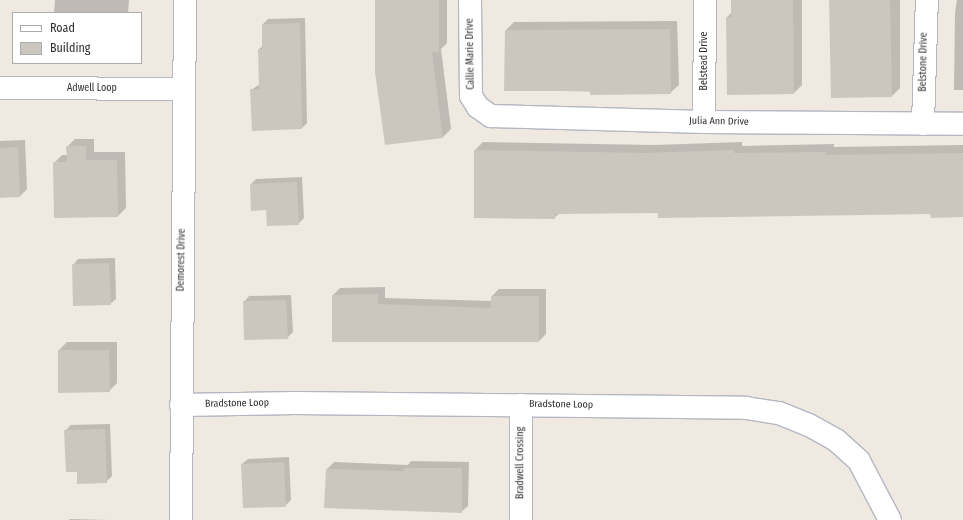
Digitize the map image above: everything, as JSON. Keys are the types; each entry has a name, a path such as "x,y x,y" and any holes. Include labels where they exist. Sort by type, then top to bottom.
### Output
{"street":[{"name":"Demorest Drive","path":"181,520 184,0"},
{"name":"Callie Marie Drive","path":"470,0 471,96 478,107"},
{"name":"Belstead Drive","path":"704,122 705,0"},
{"name":"Belstone Drive","path":"922,124 927,0"},
{"name":"Adwell Loop","path":"0,88 184,89"},
{"name":"Julia Ann Drive","path":"478,107 491,116 704,122 963,124"},
{"name":"Bradstone Loop","path":"181,405 295,403 746,408 779,413 809,425 836,440 859,461 890,520"},
{"name":"Bradwell Crossing","path":"521,405 521,520"}],"building":[{"path":"375,0 439,0 439,52 432,52 443,138 385,145 375,72"},
{"path":"731,0 793,0 794,94 727,95 726,17 731,17"},
{"path":"829,0 890,0 892,97 831,98"},
{"path":"300,23 302,129 252,131 250,89 259,89 258,49 262,49 262,24"},
{"path":"670,29 671,94 590,95 590,91 504,91 505,30"},
{"path":"66,146 86,146 86,160 117,160 118,217 54,218 53,162 67,162"},
{"path":"18,147 20,197 0,198 0,148"},
{"path":"474,150 645,153 734,150 734,153 826,152 826,155 963,153 963,217 931,218 930,214 658,218 658,213 555,214 555,219 474,218"},
{"path":"297,182 299,225 267,226 266,210 251,211 250,184"},
{"path":"109,263 111,305 73,306 72,264"},
{"path":"378,294 378,304 491,308 491,296 539,296 539,342 332,342 332,295"},
{"path":"286,300 288,339 244,340 243,301"},
{"path":"58,350 109,350 110,392 58,393"},
{"path":"105,429 107,483 77,484 77,472 66,472 64,430"},
{"path":"284,462 286,507 243,508 241,464"},
{"path":"404,468 462,468 462,513 324,508 326,469 403,471"}]}
